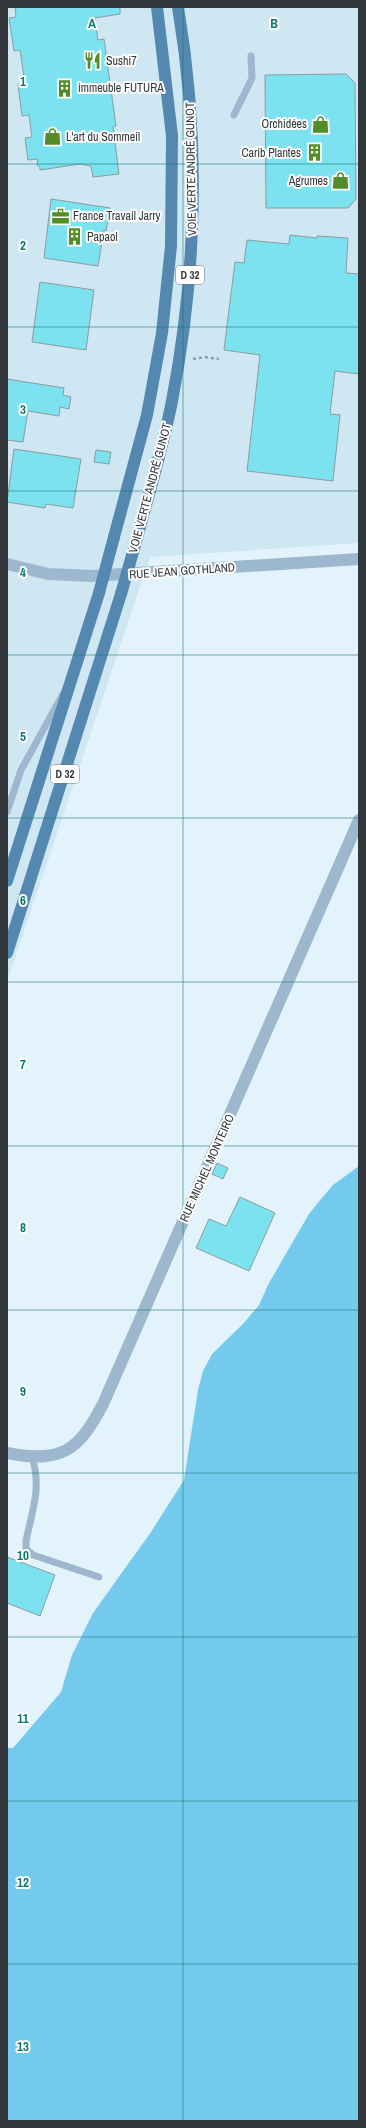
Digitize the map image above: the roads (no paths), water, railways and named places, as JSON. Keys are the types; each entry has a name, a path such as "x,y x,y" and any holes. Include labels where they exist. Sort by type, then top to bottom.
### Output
{"main road":[{"name":"VOIE VERTE ANDRÉ GUNOT","path":"7,882 99,593 147,415 162,333 171,246 172,136 157,7"},
{"name":"VOIE VERTE ANDRÉ GUNOT","path":"7,953 121,594 163,439 177,369 189,287 193,221 192,114 178,7"}],"street":[{"name":"RUE JEAN GOTHLAND","path":"7,564 48,574 91,576 359,559"},
{"name":"RUE MICHEL MONTEIRO","path":"7,1453 41,1457 62,1453 76,1445 92,1425 103,1404 359,820"}],"lane":[{"path":"234,115 252,78 251,56"},
{"path":"7,812 31,750 72,676"},
{"path":"32,1457 37,1476 37,1488 26,1541 26,1549 33,1555 99,1577"}],"place":[{"name":"Sushi7","path":"93,61"},
{"name":"immeuble FUTURA","path":"65,88"},
{"name":"Orchidées","path":"320,124"},
{"name":"L'art du Sommeil","path":"53,137"},
{"name":"Carib Plantes","path":"314,153"},
{"name":"Agrumes","path":"341,181"},
{"name":"France Travail Jarry","path":"60,216"},
{"name":"Papaol","path":"74,237"}]}
